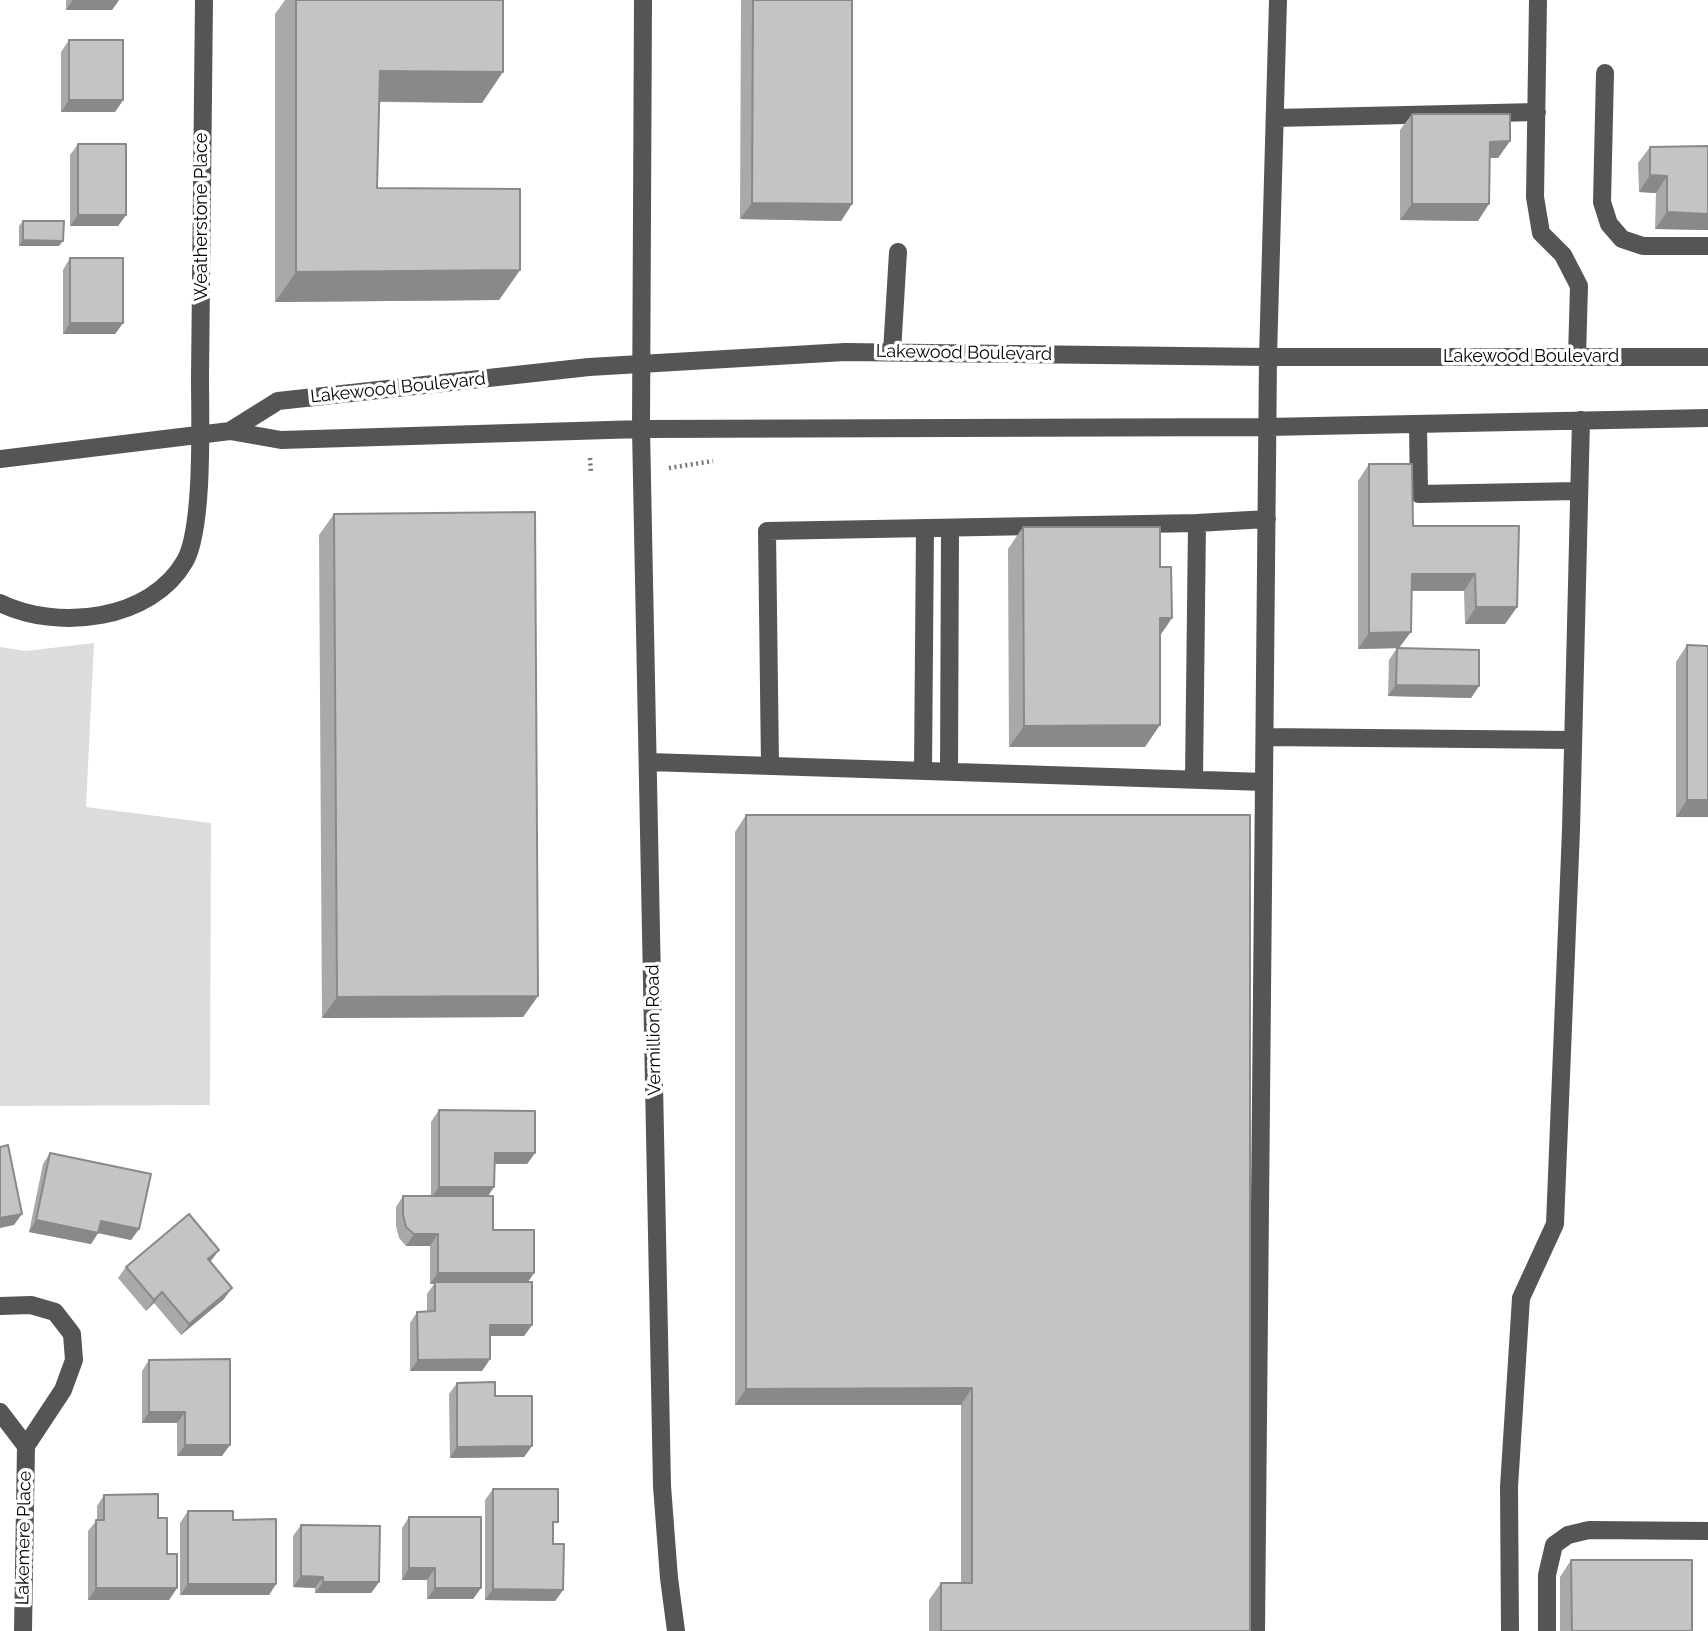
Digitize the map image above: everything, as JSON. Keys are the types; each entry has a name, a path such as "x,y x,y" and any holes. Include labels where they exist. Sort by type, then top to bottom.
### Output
{"street":[{"name":"Weatherstone Place","path":"0,603 18,612 59,618 106,614 142,603 168,583 186,560 194,530 200,435 204,0"},
{"path":"641,429 643,0"},
{"path":"1256,1631 1267,427 1278,0"},
{"path":"1538,0 1535,197 1541,233 1563,255 1579,286 1577,357"},
{"path":"1605,73 1602,202 1609,224 1622,239 1643,246 1708,246"},
{"path":"1275,118 1537,112"},
{"path":"892,352 898,252"},
{"name":"Lakewood Boulevard","path":"230,431 278,401 576,368 845,352 1268,357 1708,357"},
{"name":"Lakewood Boulevard","path":"0,459 230,431 281,440 641,429 1267,427 1708,418"},
{"path":"1510,1631 1508,1487 1521,1297 1555,1224 1573,740 1581,420"},
{"path":"1418,424 1419,494 1578,491"},
{"name":"Vermillion Road","path":"641,429 662,1486 676,1631"},
{"path":"770,765 767,531 1198,523 1267,519"},
{"path":"1194,779 1198,523"},
{"path":"923,770 925,528"},
{"path":"949,771 950,528"},
{"path":"1265,737 1573,740"},
{"path":"649,762 1264,782"},
{"name":"Lakemere Place","path":"0,1306 31,1305 55,1312 72,1334 74,1360 63,1390 26,1446 23,1631"},
{"name":"Lakemere Place","path":"0,1412 26,1446"},
{"path":"1547,1631 1547,1575 1553,1545 1568,1535 1589,1530 1708,1531"}],"path":[{"path":"642,472 713,461"}],"shaded area":[{"path":"94,643 86,807 211,823 210,1105 0,1106 0,647 26,651"}],"building":[{"path":"296,0 503,0 503,72 380,71 377,188 520,189 520,270 296,272"},
{"path":"753,0 852,0 852,204 752,203"},
{"path":"69,40 123,40 123,100 69,100"},
{"path":"1412,114 1510,114 1510,141 1490,142 1489,204 1412,204"},
{"path":"78,144 126,144 126,215 78,215"},
{"path":"1708,146 1708,214 1667,212 1667,176 1650,175 1650,147"},
{"path":"23,221 64,221 63,241 23,240"},
{"path":"70,258 123,258 123,323 70,323"},
{"path":"1369,464 1412,464 1413,526 1519,526 1517,607 1476,607 1475,574 1412,574 1411,632 1369,633"},
{"path":"535,512 538,996 337,997 334,514"},
{"path":"1023,527 1160,527 1160,567 1171,567 1172,618 1160,618 1160,725 1024,726"},
{"path":"1687,645 1708,646 1708,800 1687,800"},
{"path":"1397,648 1479,650 1479,686 1396,685"},
{"path":"746,815 1250,815 1250,1631 941,1631 941,1583 972,1583 972,1388 746,1389"},
{"path":"439,1110 535,1111 535,1153 495,1153 494,1187 439,1187"},
{"path":"8,1145 22,1214 0,1218 0,1147"},
{"path":"50,1153 151,1174 139,1229 101,1221 98,1233 36,1220"},
{"path":"403,1196 493,1196 493,1230 534,1230 534,1273 438,1273 438,1234 414,1234 406,1227"},
{"path":"189,1214 219,1250 208,1259 232,1288 189,1324 162,1292 154,1300 126,1267"},
{"path":"435,1282 532,1282 532,1325 490,1325 490,1359 418,1360 417,1312 435,1311"},
{"path":"230,1359 230,1445 185,1445 185,1412 149,1412 149,1360"},
{"path":"495,1382 495,1396 532,1396 532,1446 457,1447 457,1383"},
{"path":"493,1489 558,1489 558,1522 553,1522 553,1544 564,1544 563,1590 493,1589"},
{"path":"158,1494 158,1518 167,1518 167,1554 177,1554 177,1588 96,1588 96,1520 104,1520 104,1495"},
{"path":"188,1511 233,1511 233,1520 276,1519 276,1584 188,1584"},
{"path":"409,1517 481,1517 481,1588 435,1588 435,1568 409,1568"},
{"path":"301,1525 380,1526 379,1582 323,1582 323,1577 301,1576"},
{"path":"1571,1560 1692,1560 1692,1631 1572,1631"}]}
